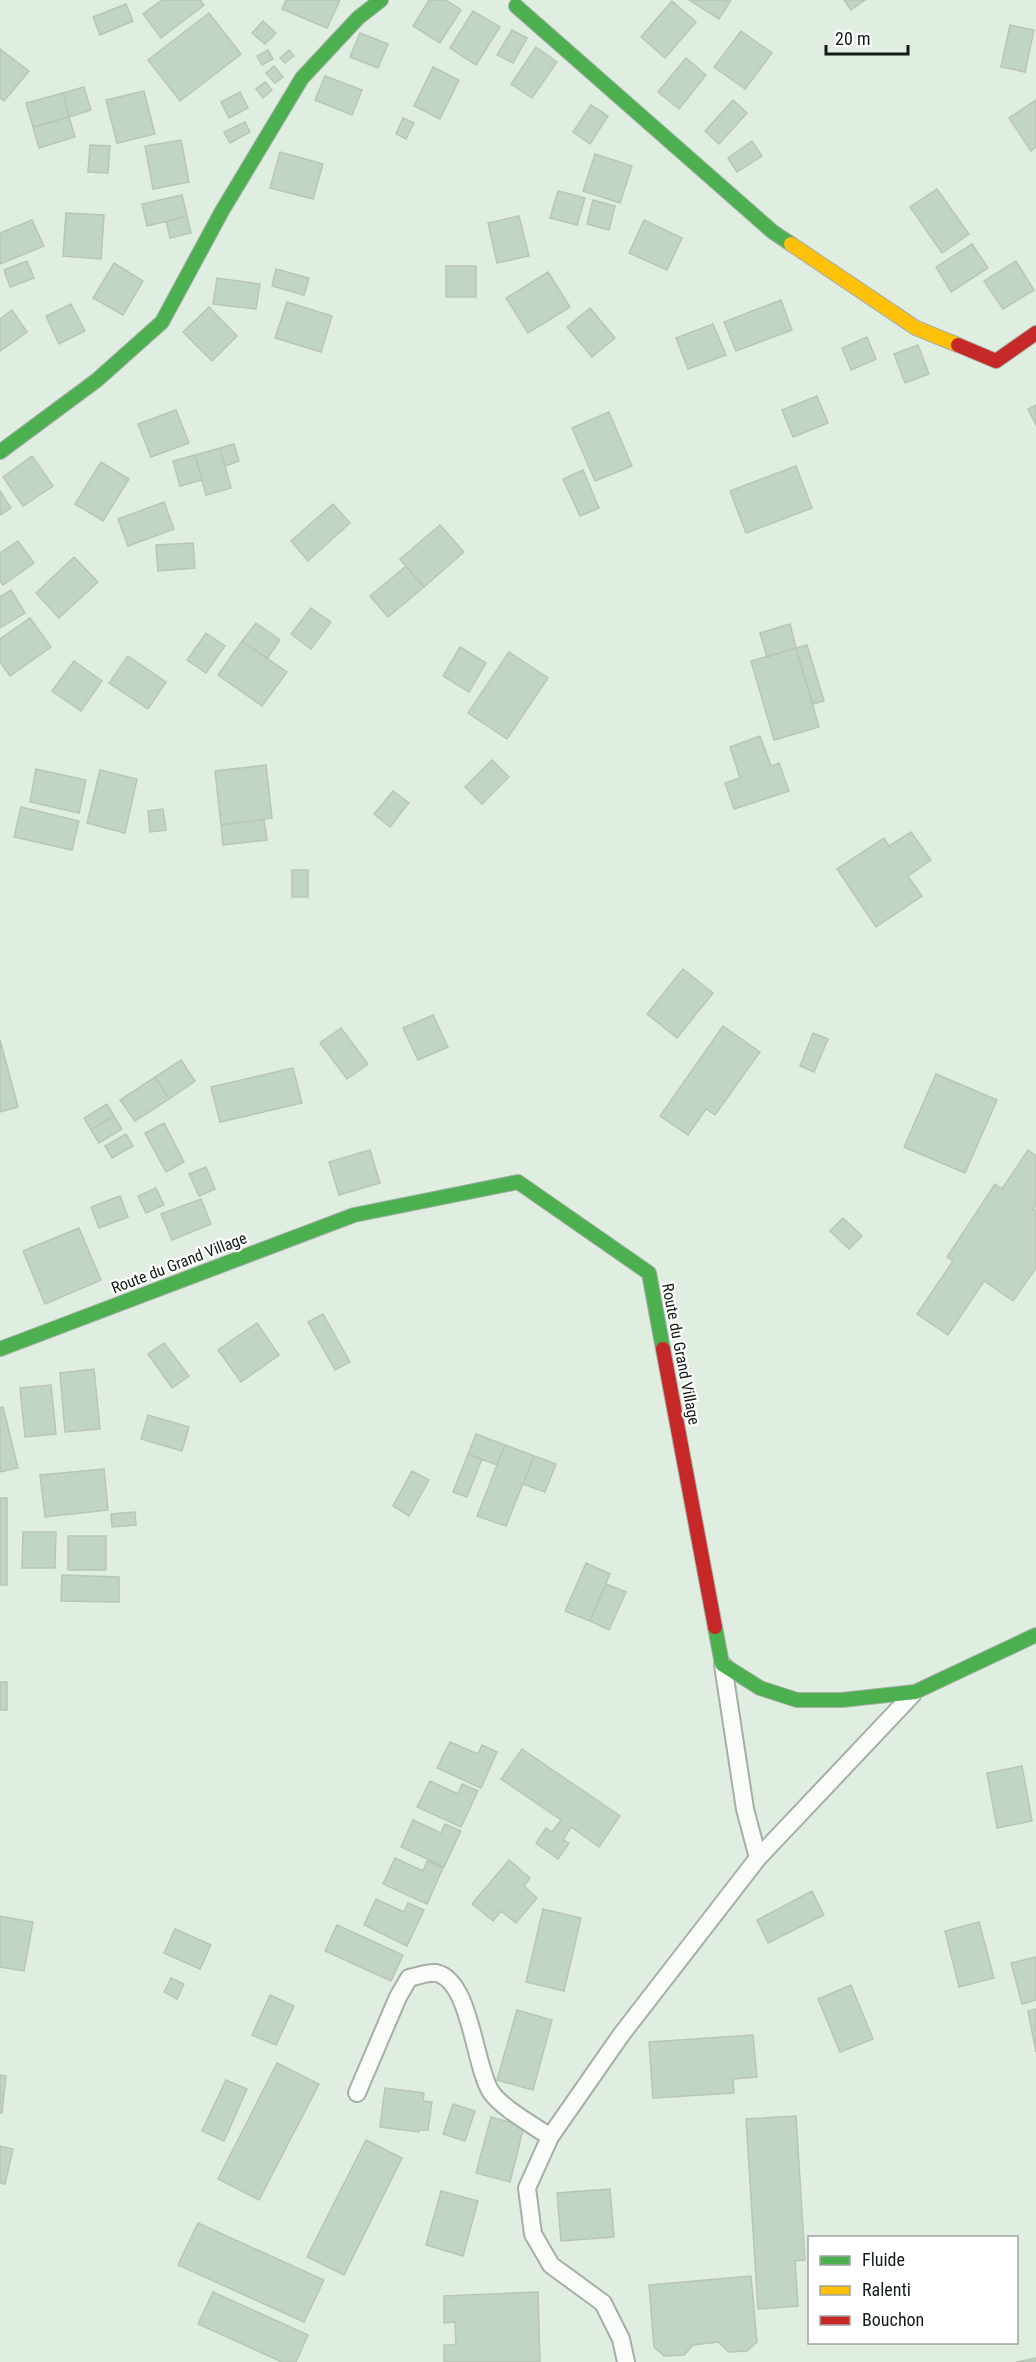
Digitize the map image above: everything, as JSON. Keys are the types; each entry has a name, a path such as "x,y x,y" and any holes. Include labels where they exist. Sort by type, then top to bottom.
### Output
{"street":[{"path":"0,452 97,380 162,322 222,211 302,78 358,18 381,0"},
{"path":"516,6 773,232 915,328 996,362 1036,333"},
{"name":"Route du Grand Village","path":"0,1349 354,1215 518,1182 650,1273 723,1664"},
{"path":"723,1664 760,1688 797,1700 842,1700 915,1692 1036,1635"}],"lane":[{"path":"723,1664 746,1809 758,1858"},
{"path":"626,2362 621,2339 603,2303 551,2265 533,2234 527,2188 550,2137 621,2035 758,1858 915,1692"},
{"path":"357,2093 398,1997 409,1978 435,1972 446,1977 460,1995 478,2051 482,2076 492,2094 550,2137"}],"building":[{"path":"162,0 200,0 204,5 161,38 143,14"},
{"path":"286,0 340,0 327,28 282,9"},
{"path":"429,0 446,0 461,10 440,43 413,26"},
{"path":"689,0 731,0 719,19"},
{"path":"844,0 865,0 851,10"},
{"path":"672,1 696,22 665,58 641,37"},
{"path":"126,4 133,21 100,35 93,17"},
{"path":"473,11 500,27 476,65 450,48"},
{"path":"209,13 241,54 180,101 148,60"},
{"path":"263,21 276,33 265,44 252,33"},
{"path":"1010,25 1034,30 1025,72 1001,67"},
{"path":"512,30 527,38 513,63 497,55"},
{"path":"741,31 772,53 745,89 714,67"},
{"path":"360,33 388,44 378,68 350,57"},
{"path":"536,47 557,62 532,98 511,84"},
{"path":"0,49 29,71 4,101 0,98"},
{"path":"268,50 273,59 262,65 257,56"},
{"path":"289,50 294,56 285,63 280,58"},
{"path":"686,58 706,75 679,109 658,92"},
{"path":"274,66 283,77 275,83 266,73"},
{"path":"433,67 459,80 440,119 414,106"},
{"path":"325,76 362,90 352,115 315,100"},
{"path":"265,82 272,90 263,98 256,89"},
{"path":"84,87 91,110 69,117 63,93"},
{"path":"144,91 155,134 117,143 106,100"},
{"path":"240,92 248,108 229,118 221,102"},
{"path":"63,93 69,117 33,127 26,103"},
{"path":"733,100 747,113 719,144 705,131"},
{"path":"1036,100 1036,147 1031,151 1009,118"},
{"path":"591,105 608,116 590,144 573,132"},
{"path":"69,117 75,137 39,148 33,127"},
{"path":"403,118 414,123 406,139 396,134"},
{"path":"245,122 250,132 230,143 224,132"},
{"path":"181,140 189,182 153,189 145,146"},
{"path":"752,141 762,156 737,172 728,158"},
{"path":"90,145 110,146 108,173 88,172"},
{"path":"280,152 323,164 313,199 270,188"},
{"path":"595,154 632,166 620,203 583,191"},
{"path":"937,189 969,234 942,253 910,207"},
{"path":"558,191 585,198 577,225 550,218"},
{"path":"182,195 187,216 147,226 142,204"},
{"path":"593,200 615,206 609,230 587,224"},
{"path":"66,213 104,215 101,259 63,256"},
{"path":"187,216 191,233 170,238 166,221"},
{"path":"519,216 529,256 497,263 488,223"},
{"path":"32,220 44,246 0,264 0,233"},
{"path":"644,220 682,238 667,270 629,253"},
{"path":"972,244 988,268 951,292 936,267"},
{"path":"27,261 34,278 10,287 4,270"},
{"path":"1016,261 1034,290 1003,309 984,281"},
{"path":"114,263 143,281 123,315 93,298"},
{"path":"446,266 476,266 476,297 446,297"},
{"path":"276,269 309,278 304,295 272,286"},
{"path":"548,272 570,307 528,333 506,298"},
{"path":"217,278 260,284 256,309 213,304"},
{"path":"781,300 792,330 736,351 724,322"},
{"path":"287,302 332,316 321,352 275,338"},
{"path":"71,304 85,331 59,344 46,316"},
{"path":"209,307 237,336 212,361 183,332"},
{"path":"590,308 615,338 592,357 567,327"},
{"path":"12,310 27,332 0,351 0,319"},
{"path":"713,324 726,355 688,369 676,338"},
{"path":"867,337 876,359 851,370 842,348"},
{"path":"918,345 929,374 905,383 894,354"},
{"path":"817,396 828,423 793,437 782,410"},
{"path":"1036,405 1036,425 1028,409"},
{"path":"176,410 189,443 151,457 138,424"},
{"path":"609,412 632,466 595,481 572,428"},
{"path":"234,444 239,461 225,466 220,448"},
{"path":"220,448 231,488 206,495 195,455"},
{"path":"195,455 202,480 180,486 173,461"},
{"path":"32,456 53,486 23,506 3,477"},
{"path":"101,462 129,479 103,521 75,504"},
{"path":"796,466 812,508 746,533 730,491"},
{"path":"583,470 599,508 580,516 563,479"},
{"path":"0,491 11,508 0,515"},
{"path":"164,502 174,529 128,546 118,519"},
{"path":"333,504 350,523 308,561 291,541"},
{"path":"440,525 464,552 424,587 400,559"},
{"path":"18,541 34,563 3,585 0,581 0,553"},
{"path":"193,543 195,568 158,571 156,545"},
{"path":"74,557 98,582 59,618 36,593"},
{"path":"406,566 424,587 388,617 370,596"},
{"path":"11,590 25,613 0,628 0,597"},
{"path":"311,608 331,622 311,649 291,634"},
{"path":"30,618 51,647 10,676 0,662 0,639"},
{"path":"256,623 280,640 267,659 242,641"},
{"path":"790,624 796,648 767,657 760,633"},
{"path":"206,633 225,646 206,673 187,660"},
{"path":"242,641 287,672 262,706 218,675"},
{"path":"807,645 824,701 813,704 796,648"},
{"path":"460,647 486,663 469,692 443,676"},
{"path":"796,648 819,727 774,740 751,661"},
{"path":"509,652 548,678 507,739 468,713"},
{"path":"128,656 166,682 148,709 109,683"},
{"path":"74,661 102,681 81,711 52,691"},
{"path":"760,736 771,766 779,763 789,791 734,809 725,783 740,778 730,747"},
{"path":"492,760 509,777 482,804 465,787"},
{"path":"266,765 272,818 221,825 215,771"},
{"path":"36,769 86,780 79,813 30,802"},
{"path":"100,770 137,779 125,833 87,823"},
{"path":"393,791 409,803 390,827 374,814"},
{"path":"21,807 79,821 72,850 14,837"},
{"path":"163,809 166,830 150,832 148,811"},
{"path":"264,819 267,840 223,845 221,825"},
{"path":"911,832 931,860 908,876 922,896 876,927 837,869 884,838 889,846"},
{"path":"292,870 308,870 308,897 292,897"},
{"path":"683,969 713,993 677,1038 647,1014"},
{"path":"433,1015 448,1047 418,1060 403,1028"},
{"path":"723,1026 760,1052 715,1115 706,1109 688,1135 660,1116"},
{"path":"341,1028 368,1064 347,1079 320,1043"},
{"path":"813,1033 828,1039 814,1072 800,1066"},
{"path":"0,1040 18,1107 0,1112"},
{"path":"181,1060 195,1081 169,1099 155,1077"},
{"path":"293,1068 302,1103 220,1122 211,1087"},
{"path":"936,1074 997,1100 965,1173 904,1147"},
{"path":"155,1077 169,1099 135,1121 120,1100"},
{"path":"107,1104 114,1116 91,1130 84,1118"},
{"path":"114,1116 122,1129 99,1143 91,1130"},
{"path":"164,1123 184,1162 166,1172 145,1133"},
{"path":"126,1134 133,1146 112,1158 105,1146"},
{"path":"370,1150 380,1183 339,1195 329,1162"},
{"path":"1028,1150 1036,1156 1036,1205 1033,1209 1036,1211 1036,1268 1013,1301 984,1281 948,1335 917,1314 953,1261 947,1257 995,1184 1002,1189"},
{"path":"206,1167 215,1189 199,1196 189,1174"},
{"path":"156,1188 164,1205 146,1213 138,1196"},
{"path":"120,1196 128,1217 99,1228 91,1207"},
{"path":"201,1199 211,1224 172,1240 161,1214"},
{"path":"843,1218 862,1236 849,1249 830,1231"},
{"path":"79,1228 101,1280 45,1304 23,1251"},
{"path":"323,1314 350,1362 335,1370 308,1322"},
{"path":"257,1323 279,1355 241,1382 218,1350"},
{"path":"164,1343 189,1376 172,1388 148,1354"},
{"path":"94,1369 100,1429 65,1432 60,1373"},
{"path":"51,1385 56,1434 25,1437 20,1388"},
{"path":"3,1407 18,1468 0,1472 0,1408"},
{"path":"148,1415 189,1427 182,1451 141,1439"},
{"path":"476,1434 505,1445 497,1465 468,1454"},
{"path":"505,1445 534,1456 506,1526 477,1516"},
{"path":"468,1454 482,1459 467,1497 453,1492"},
{"path":"534,1456 556,1464 545,1492 523,1484"},
{"path":"104,1469 108,1510 45,1517 40,1475"},
{"path":"412,1471 429,1480 409,1516 393,1506"},
{"path":"0,1498 7,1498 7,1585 0,1585"},
{"path":"135,1512 136,1525 112,1527 111,1514"},
{"path":"23,1532 56,1532 55,1568 22,1568"},
{"path":"68,1536 106,1536 106,1570 68,1570"},
{"path":"586,1563 610,1574 590,1621 565,1611"},
{"path":"62,1575 119,1577 119,1602 61,1601"},
{"path":"606,1584 626,1592 609,1630 590,1621"},
{"path":"0,1682 7,1682 7,1710 0,1710"},
{"path":"450,1742 478,1754 482,1745 497,1752 481,1788 437,1768"},
{"path":"522,1749 620,1816 599,1847 571,1827 563,1840 569,1843 558,1859 536,1843 546,1828 552,1832 561,1820 501,1779"},
{"path":"1022,1766 1032,1821 997,1828 987,1773"},
{"path":"430,1781 458,1794 462,1784 478,1791 461,1827 417,1807"},
{"path":"413,1820 441,1833 445,1824 461,1831 444,1867 401,1847"},
{"path":"395,1858 423,1871 427,1861 443,1868 427,1904 383,1884"},
{"path":"509,1860 530,1878 524,1886 537,1898 516,1923 501,1911 493,1921 472,1904"},
{"path":"812,1891 824,1915 768,1943 757,1920"},
{"path":"376,1899 404,1912 408,1903 424,1910 407,1946 364,1925"},
{"path":"543,1909 581,1918 564,1991 526,1982"},
{"path":"0,1916 33,1922 24,1971 0,1967"},
{"path":"979,1922 994,1978 959,1987 945,1931"},
{"path":"337,1925 403,1955 391,1981 325,1951"},
{"path":"175,1929 211,1945 200,1969 164,1953"},
{"path":"1036,1957 1036,2000 1022,2004 1011,1963"},
{"path":"171,1978 184,1984 177,1999 164,1992"},
{"path":"851,1985 873,2039 840,2052 818,1999"},
{"path":"270,1995 294,2006 276,2045 252,2035"},
{"path":"1036,2009 1036,2052 1028,2011"},
{"path":"517,2010 552,2020 533,2090 497,2080"},
{"path":"753,2035 757,2077 733,2079 734,2093 653,2098 649,2042"},
{"path":"277,2063 319,2084 259,2200 218,2179"},
{"path":"0,2075 6,2076 4,2095 0,2095"},
{"path":"226,2080 247,2089 224,2141 202,2131"},
{"path":"385,2088 424,2093 423,2101 432,2102 428,2130 419,2130 419,2132 380,2127"},
{"path":"0,2095 4,2095 2,2113 0,2113"},
{"path":"453,2104 475,2111 465,2141 443,2134"},
{"path":"796,2116 805,2260 795,2261 798,2306 758,2309 746,2119"},
{"path":"491,2117 524,2126 510,2182 476,2173"},
{"path":"366,2140 402,2158 344,2275 307,2257"},
{"path":"0,2146 13,2149 5,2184 0,2183"},
{"path":"610,2189 614,2237 561,2241 557,2193"},
{"path":"441,2191 478,2201 463,2256 426,2245"},
{"path":"198,2223 324,2280 304,2322 178,2265"},
{"path":"751,2276 757,2342 747,2351 729,2352 718,2342 693,2345 684,2355 664,2356 654,2347 649,2285"},
{"path":"213,2292 308,2335 296,2362 282,2362 198,2324"},
{"path":"538,2292 540,2362 444,2362 444,2345 456,2345 455,2322 444,2323 444,2296"},
{"path":"1036,2358 1036,2362 1016,2362"}],"traffic: fast":[{"path":"0,452 97,380 162,322 222,211 302,78 358,18 381,0"},
{"path":"516,6 773,232 791,244"},
{"path":"0,1349 354,1215 518,1182 649,1273 663,1349"},
{"path":"715,1627 722,1664 760,1688 797,1700 842,1700 915,1692 1036,1635"}],"traffic: slow":[{"path":"791,244 916,328 958,345"}],"traffic: jam":[{"path":"958,345 996,361 1036,333"},
{"path":"663,1349 715,1627"}]}
